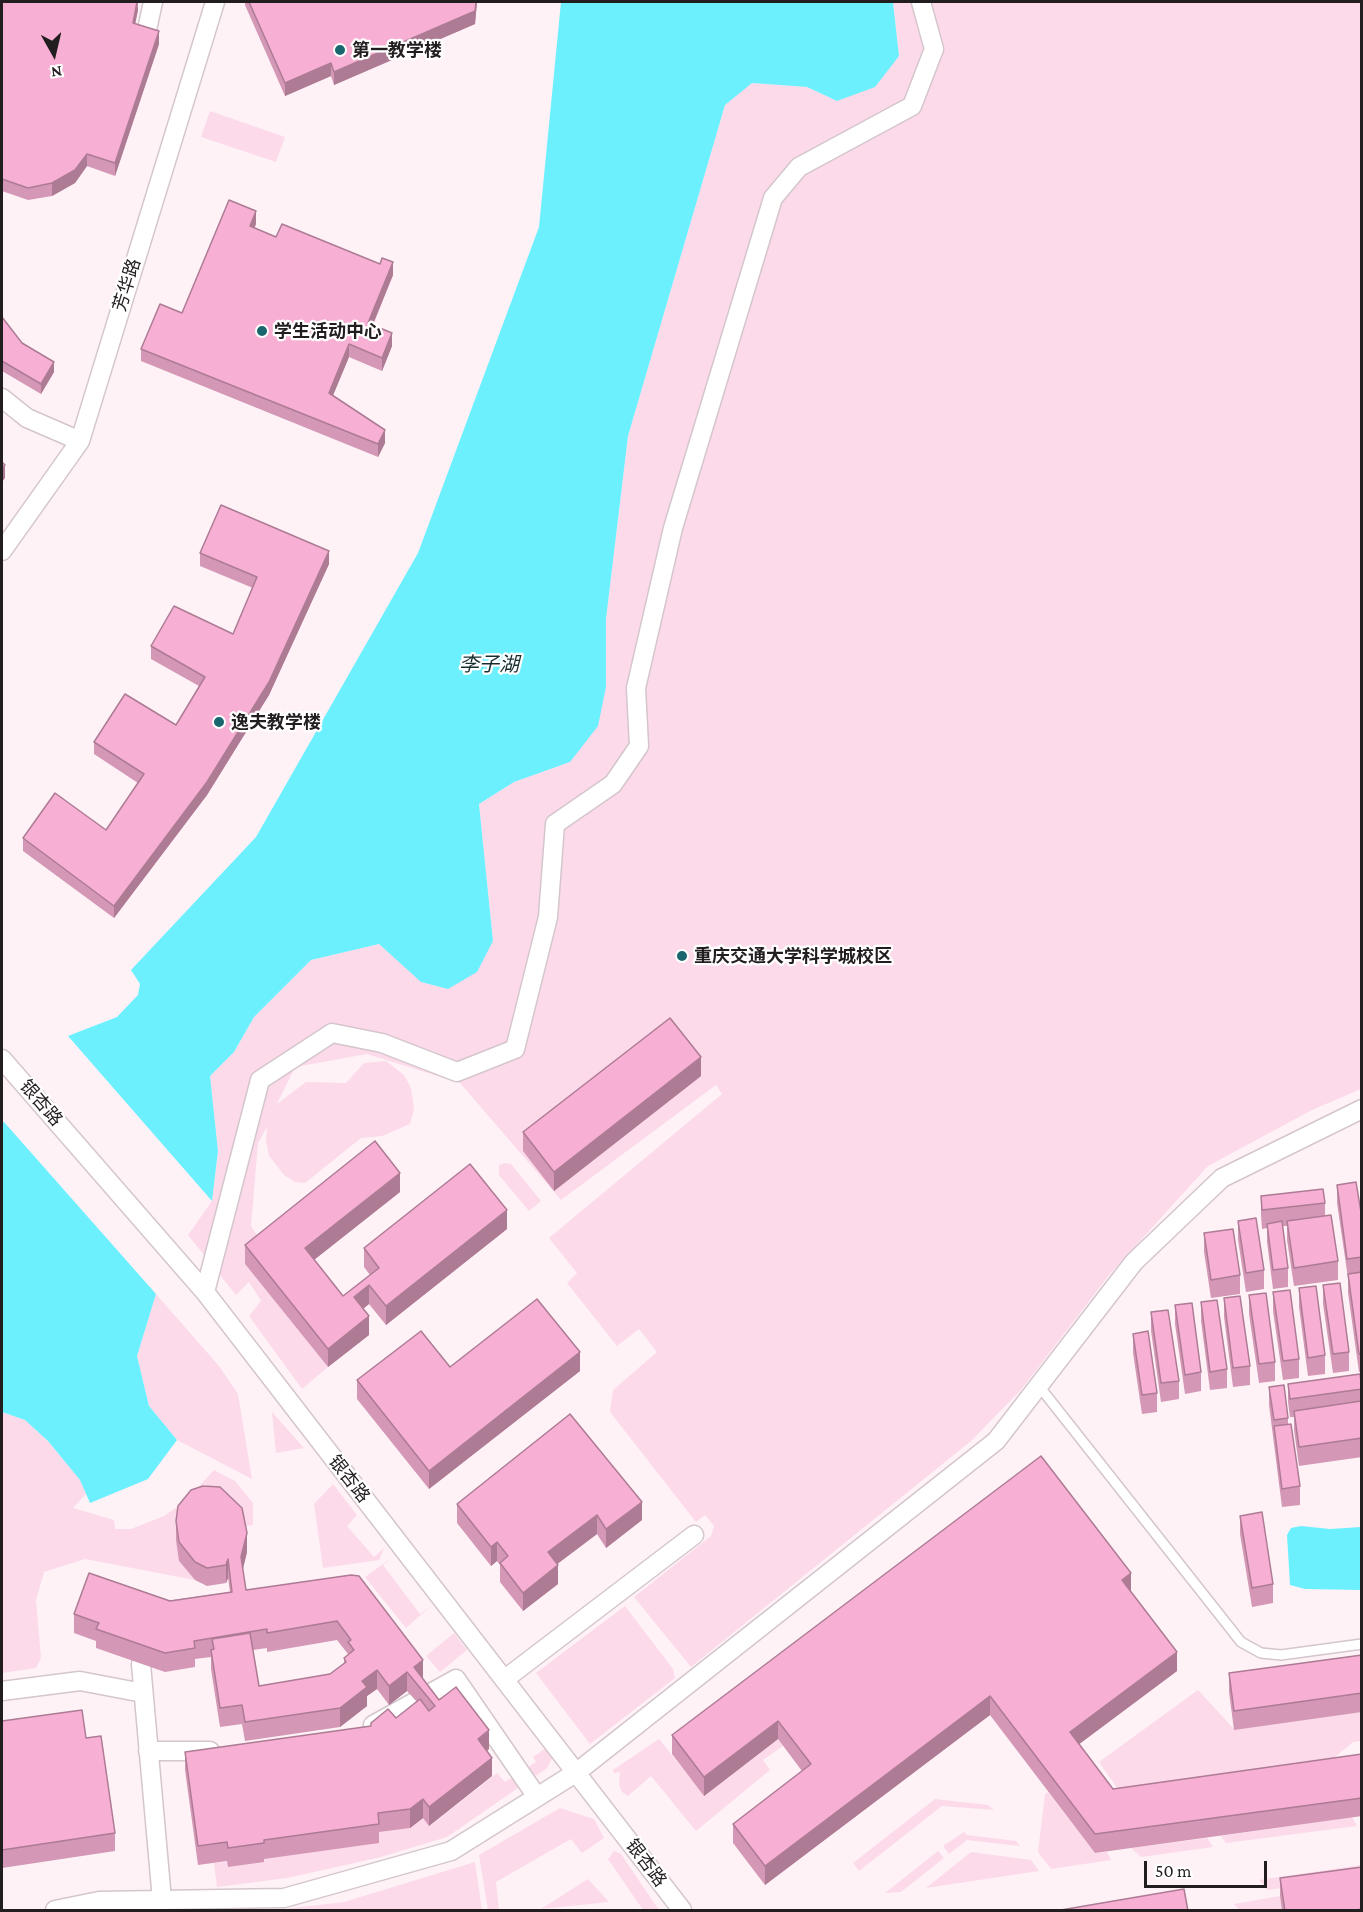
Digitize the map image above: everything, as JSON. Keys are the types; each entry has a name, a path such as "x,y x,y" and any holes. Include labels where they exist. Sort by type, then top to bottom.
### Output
{"street":[{"path":"144,39 153,2"},
{"name":"芳华路","path":"2,551 80,441 215,2"},
{"path":"205,1292 260,1080 332,1033 382,1043 457,1072 515,1049 549,917 555,824 613,784 639,746 636,688 673,528 773,198 799,168 912,106 934,49 921,2"},
{"path":"2,398 27,418 80,441"},
{"name":"银杏路","path":"2,1059 205,1292 682,1911"},
{"path":"55,1911 99,1901 284,1898 451,1851 577,1772 996,1440 1134,1262 1222,1178 1362,1109"},
{"path":"505,1679 694,1535"},
{"path":"141,1664 162,1900"},
{"path":"361,1731 456,1679 537,1797"},
{"path":"2,1691 81,1681 144,1693"},
{"path":"148,1751 223,1750"}],"lane":[{"path":"1039,1386 1241,1642 1261,1653 1281,1655 1362,1644"}],"shaded area":[{"path":"893,2 1361,2 1361,1089 1312,1110 1208,1166 1110,1274 1020,1391 971,1441 691,1667 634,1597 711,1536 714,1526 705,1515 696,1522 610,1412 613,1390 657,1352 639,1329 617,1346 567,1283 577,1273 549,1238 722,1094 716,1085 561,1200 460,1083 367,1054 295,1067 277,1104 306,1082 346,1083 364,1063 386,1061 404,1075 411,1088 414,1109 410,1124 382,1136 361,1138 305,1183 295,1182 284,1175 269,1156 266,1141 267,1127 258,1143 251,1226 265,1248 245,1264 328,1367 302,1389 249,1316 261,1301 249,1282 236,1295 188,1235 212,1201 218,1151 210,1076 234,1052 254,1017 311,960 379,944 422,982 448,989 493,941 479,804 514,782 570,762 606,687 606,619 628,436 725,105 751,83 807,87 837,101 899,56"},
{"path":"210,111 285,137 276,162 201,137"},
{"path":"511,1164 541,1201 529,1211 499,1175 499,1165"},
{"path":"156,1294 219,1366 238,1394 252,1479 177,1440 149,1406 137,1356"},
{"path":"2,1412 25,1420 48,1441 80,1480 86,1494 73,1508 114,1520 115,1529 131,1529 164,1516 186,1501 214,1470 235,1481 253,1503 253,1525 242,1527 179,1561 195,1580 85,1559 44,1572 36,1600 41,1658 36,1668 2,1673"},
{"path":"272,1412 304,1448 276,1453"},
{"path":"333,1484 357,1515 347,1526 374,1557 384,1548 379,1560 323,1568 314,1504"},
{"path":"394,1556 383,1565 420,1614 431,1606 406,1628 365,1577"},
{"path":"625,1606 673,1669 675,1678 590,1744 536,1673"},
{"path":"454,1633 467,1650 440,1672 426,1656"},
{"path":"1198,1690 1234,1729 1361,1712 1361,1741 1353,1742 1317,1772 1126,1801 1099,1762"},
{"path":"659,1739 704,1795 778,1739 783,1746 763,1760 770,1770 696,1831 651,1776 628,1796 622,1792 619,1785 620,1772 614,1773 613,1770"},
{"path":"546,1748 552,1758 547,1768 447,1837 381,1857 287,1878 217,1887 214,1863 264,1859 378,1832 423,1818 430,1826 497,1773 505,1782 536,1762 533,1757"},
{"path":"1048,1792 1095,1853 1107,1852 1111,1860 1051,1869 1038,1852 1045,1794"},
{"path":"935,1799 988,1805 994,1810 942,1806 859,1871 853,1863"},
{"path":"560,1808 594,1819 604,1838 582,1853 571,1839 496,1882 499,1910 488,1910 479,1855"},
{"path":"1352,1817 1357,1826 1226,1843 1221,1836"},
{"path":"964,1832 967,1835 1016,1841 1020,1846 967,1840 949,1854 943,1846"},
{"path":"1207,1838 1213,1847 1141,1857 1131,1848"},
{"path":"614,1851 621,1854 659,1910 643,1910 608,1859"},
{"path":"938,1851 944,1858 901,1892 885,1893"},
{"path":"971,1852 1031,1860 1039,1871 926,1888"},
{"path":"475,1862 482,1910 275,1910 344,1902"},
{"path":"1361,1865 1361,1878 1267,1890 1259,1880"},
{"path":"588,1879 609,1902 541,1909"},
{"path":"1280,1896 1282,1910 1239,1910 1234,1904"}],"water":[{"name":"李子湖","path":"561,2 893,2 899,56 875,87 837,101 807,87 752,83 725,105 628,436 606,619 606,687 598,726 570,762 514,782 479,804 493,941 477,972 448,989 421,982 379,944 311,960 254,1017 234,1052 210,1076 218,1151 212,1201 68,1036 117,1017 138,995 140,984 131,970 256,837 418,553 539,227"},
{"path":"4,1122 156,1294 137,1356 149,1406 177,1440 148,1479 90,1503 80,1480 48,1441 25,1420 2,1412 2,1123"},
{"path":"1301,1526 1330,1529 1361,1527 1361,1590 1305,1589 1290,1585 1287,1535 1291,1528"}],"building":[{"path":"2,2 137,2 133,23 159,31 115,163 87,154 75,170 52,183 28,188 2,179"},
{"name":"第一教学楼","path":"249,2 476,2 475,11 334,72 331,63 285,83"},
{"name":"学生活动中心","path":"229,200 256,211 250,226 276,237 282,224 380,264 382,258 393,262 368,323 392,333 382,358 349,344 329,393 385,430 378,444 141,349 160,304 182,313"},
{"path":"2,317 22,343 54,362 41,384 2,361"},
{"name":"逸夫教学楼","path":"221,505 329,551 269,682 207,782 114,906 23,838 55,793 106,830 144,774 94,742 125,694 176,725 205,677 151,646 174,606 233,634 257,577 200,553"},
{"path":"670,1018 701,1057 554,1172 523,1132"},
{"path":"375,1141 400,1173 305,1248 343,1296 379,1268 364,1248 470,1164 507,1210 386,1306 369,1285 354,1297 369,1316 328,1349 245,1245"},
{"path":"1356,1182 1362,1218 1362,1257 1347,1259 1337,1185"},
{"path":"1323,1189 1325,1203 1262,1210 1261,1196"},
{"path":"1331,1215 1338,1261 1294,1268 1287,1221"},
{"path":"1256,1218 1264,1270 1246,1273 1238,1221"},
{"path":"1282,1221 1288,1268 1273,1270 1267,1224"},
{"path":"1233,1229 1240,1275 1211,1280 1204,1233"},
{"path":"1362,1272 1362,1353 1359,1354 1348,1274"},
{"path":"1340,1283 1349,1352 1333,1354 1323,1285"},
{"path":"1316,1286 1325,1355 1308,1358 1299,1288"},
{"path":"1290,1290 1299,1359 1283,1361 1273,1292"},
{"path":"1266,1293 1275,1362 1259,1364 1249,1295"},
{"path":"1240,1296 1250,1366 1233,1368 1224,1298"},
{"path":"537,1299 580,1352 429,1471 357,1380 421,1331 450,1367"},
{"path":"1217,1300 1227,1369 1210,1372 1201,1302"},
{"path":"1192,1303 1201,1372 1185,1375 1175,1305"},
{"path":"1168,1310 1179,1381 1161,1383 1151,1312"},
{"path":"1148,1331 1157,1393 1142,1395 1133,1334"},
{"path":"1360,1374 1362,1389 1290,1399 1288,1384"},
{"path":"1284,1385 1288,1418 1274,1420 1269,1387"},
{"path":"1361,1401 1362,1438 1299,1447 1294,1411"},
{"path":"570,1414 642,1502 606,1529 597,1515 548,1552 558,1565 523,1593 500,1563 508,1556 497,1542 491,1547 457,1504"},
{"path":"1291,1424 1300,1486 1282,1489 1274,1426"},
{"path":"1041,1456 1131,1573 1122,1580 1177,1652 1070,1732 1113,1789 1362,1754 1362,1798 1095,1834 990,1696 765,1866 733,1824 811,1764 778,1721 704,1777 672,1735"},
{"path":"203,1486 220,1487 242,1508 247,1533 241,1557 246,1590 351,1575 359,1576 423,1660 414,1667 439,1700 456,1687 489,1730 478,1739 492,1758 429,1807 423,1799 410,1809 378,1813 379,1824 264,1840 264,1843 228,1848 227,1842 198,1846 185,1752 371,1726 371,1723 388,1709 396,1718 420,1699 429,1711 435,1706 407,1672 389,1686 377,1670 362,1681 367,1687 340,1708 245,1722 242,1705 220,1708 211,1650 214,1649 212,1639 250,1633 259,1686 330,1674 346,1662 344,1658 354,1650 348,1642 351,1640 337,1621 267,1633 267,1629 194,1641 195,1648 165,1653 96,1629 99,1623 74,1614 89,1573 170,1601 232,1592 228,1559 226,1565 207,1568 195,1562 179,1542 176,1521 178,1506 191,1490"},
{"path":"1262,1512 1273,1584 1252,1588 1240,1516"},
{"path":"1362,1655 1362,1693 1234,1711 1229,1673"},
{"path":"82,1710 86,1738 101,1736 115,1833 2,1850 2,1721"},
{"path":"1362,1867 1362,1909 1285,1911 1280,1878"},
{"path":"1184,1889 1188,1911 1055,1911"}],"place":[{"name":"第一教学楼","path":"340,50"},
{"name":"学生活动中心","path":"262,331"},
{"name":"逸夫教学楼","path":"219,722"},
{"name":"重庆交通大学科学城校区","path":"682,956"}]}
